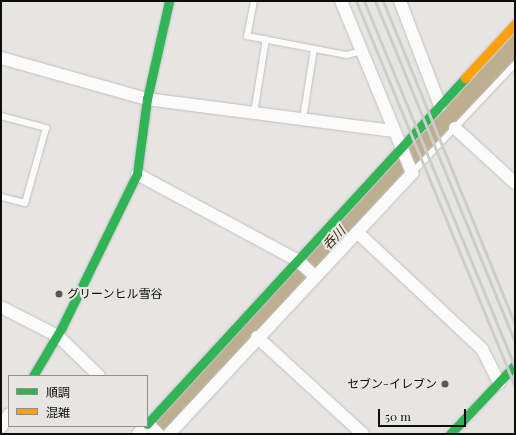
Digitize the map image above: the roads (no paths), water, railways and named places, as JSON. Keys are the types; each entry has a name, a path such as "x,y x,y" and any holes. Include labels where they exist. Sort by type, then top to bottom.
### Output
{"street":[{"path":"34,375 58,336 137,174 147,99 169,1"},
{"path":"169,434 257,337 412,173 341,1"},
{"path":"400,1 440,106"},
{"path":"149,426 299,262 401,147 515,24"},
{"path":"1,58 147,99 394,131"},
{"path":"455,128 515,183"},
{"path":"137,174 299,262 315,276"},
{"path":"357,232 482,349 498,383"},
{"path":"1,307 58,336 98,375"},
{"path":"257,337 363,434"},
{"path":"450,434 515,365"},
{"path":"1,427 8,416"},
{"path":"138,434 148,427"}],"lane":[{"path":"254,1 247,36 347,55 362,51"},
{"path":"254,113 266,40"},
{"path":"303,119 314,49"},
{"path":"412,173 515,64"},
{"path":"1,116 46,128 25,203 1,197"}],"water":[{"name":"呑川","path":"515,33 515,64 164,434 145,434"}],"railway":[{"path":"356,1 515,387"},
{"path":"364,1 515,367"},
{"path":"375,1 515,342"},
{"path":"383,1 515,325"}],"place":[{"name":"グリーンヒル雪谷","path":"59,294"},
{"name":"セブン-イレブン","path":"445,384"}]}
